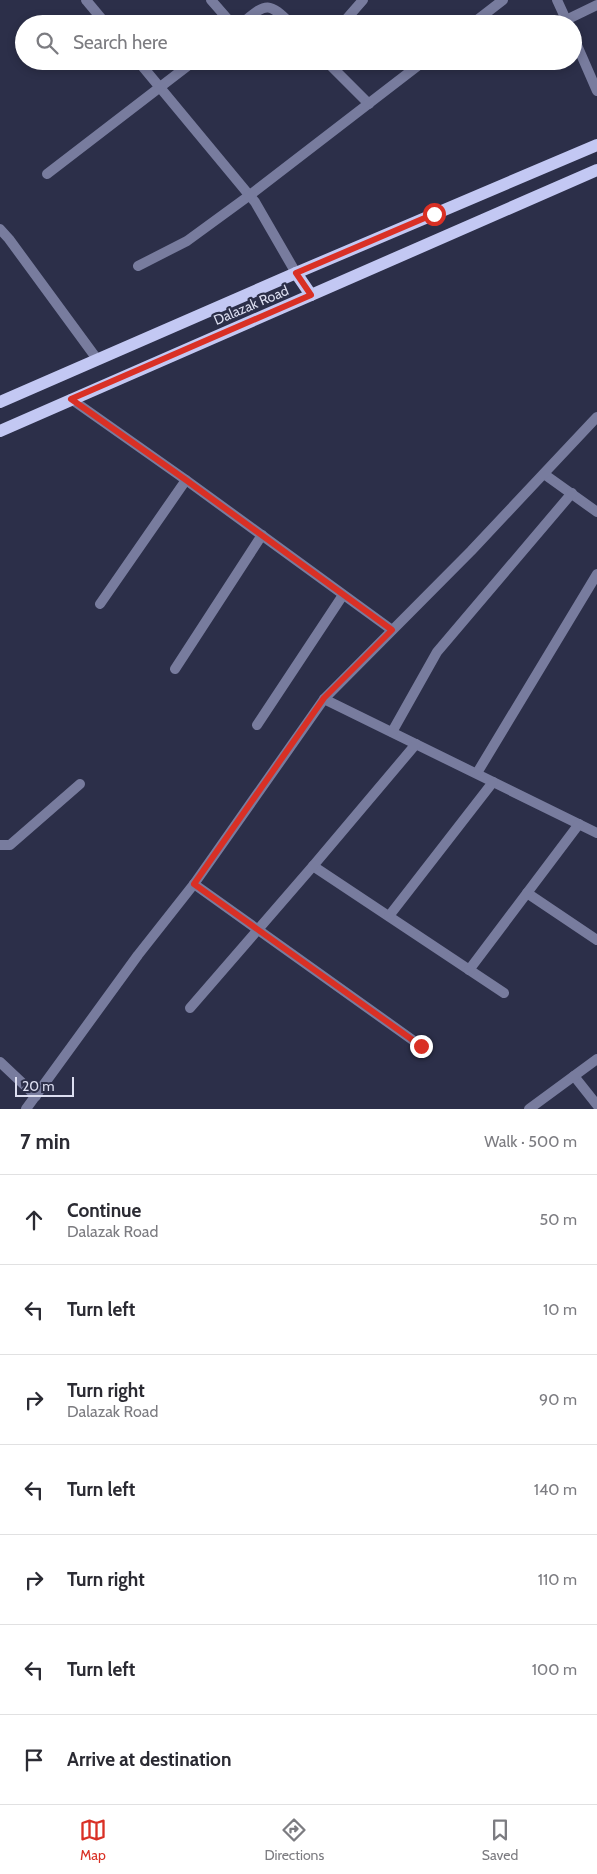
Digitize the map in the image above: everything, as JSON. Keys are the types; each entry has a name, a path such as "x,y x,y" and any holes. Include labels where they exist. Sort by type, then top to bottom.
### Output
{"main road":[{"name":"Dalazak Road","path":"0,402 597,145"},
{"name":"Dalazak Road","path":"0,431 597,170"},
{"path":"296,273 311,295"}],"street":[{"path":"87,0 99,15"},
{"path":"211,0 224,15"},
{"path":"350,15 363,0"},
{"path":"484,15 503,0"},
{"path":"557,0 564,15"},
{"path":"579,15 597,5"},
{"path":"253,15 262,8 270,6 277,9 283,15"},
{"path":"582,57 597,91"},
{"path":"145,70 250,195 296,273"},
{"path":"47,174 183,70"},
{"path":"335,70 368,104"},
{"path":"138,266 187,241 412,70"},
{"path":"0,229 97,360"},
{"path":"71,399 392,630"},
{"path":"26,1109 138,955 194,884 324,698 471,551 597,417"},
{"path":"544,474 597,512"},
{"path":"100,604 186,480"},
{"path":"392,732 437,652 572,493"},
{"path":"175,669 262,535"},
{"path":"476,774 597,574"},
{"path":"257,725 344,595"},
{"path":"324,698 597,833"},
{"path":"190,1008 416,744"},
{"path":"389,916 493,782"},
{"path":"0,845 10,845 80,784"},
{"path":"469,970 579,824"},
{"path":"313,866 504,994"},
{"path":"194,884 421,1046"},
{"path":"527,893 597,940"},
{"path":"529,1109 597,1059"},
{"path":"0,1062 36,1096"},
{"path":"574,1076 597,1105"}],"route":[{"path":"421,1046 194,884 324,698 392,630 71,399 311,295 296,273 434,214"}]}
